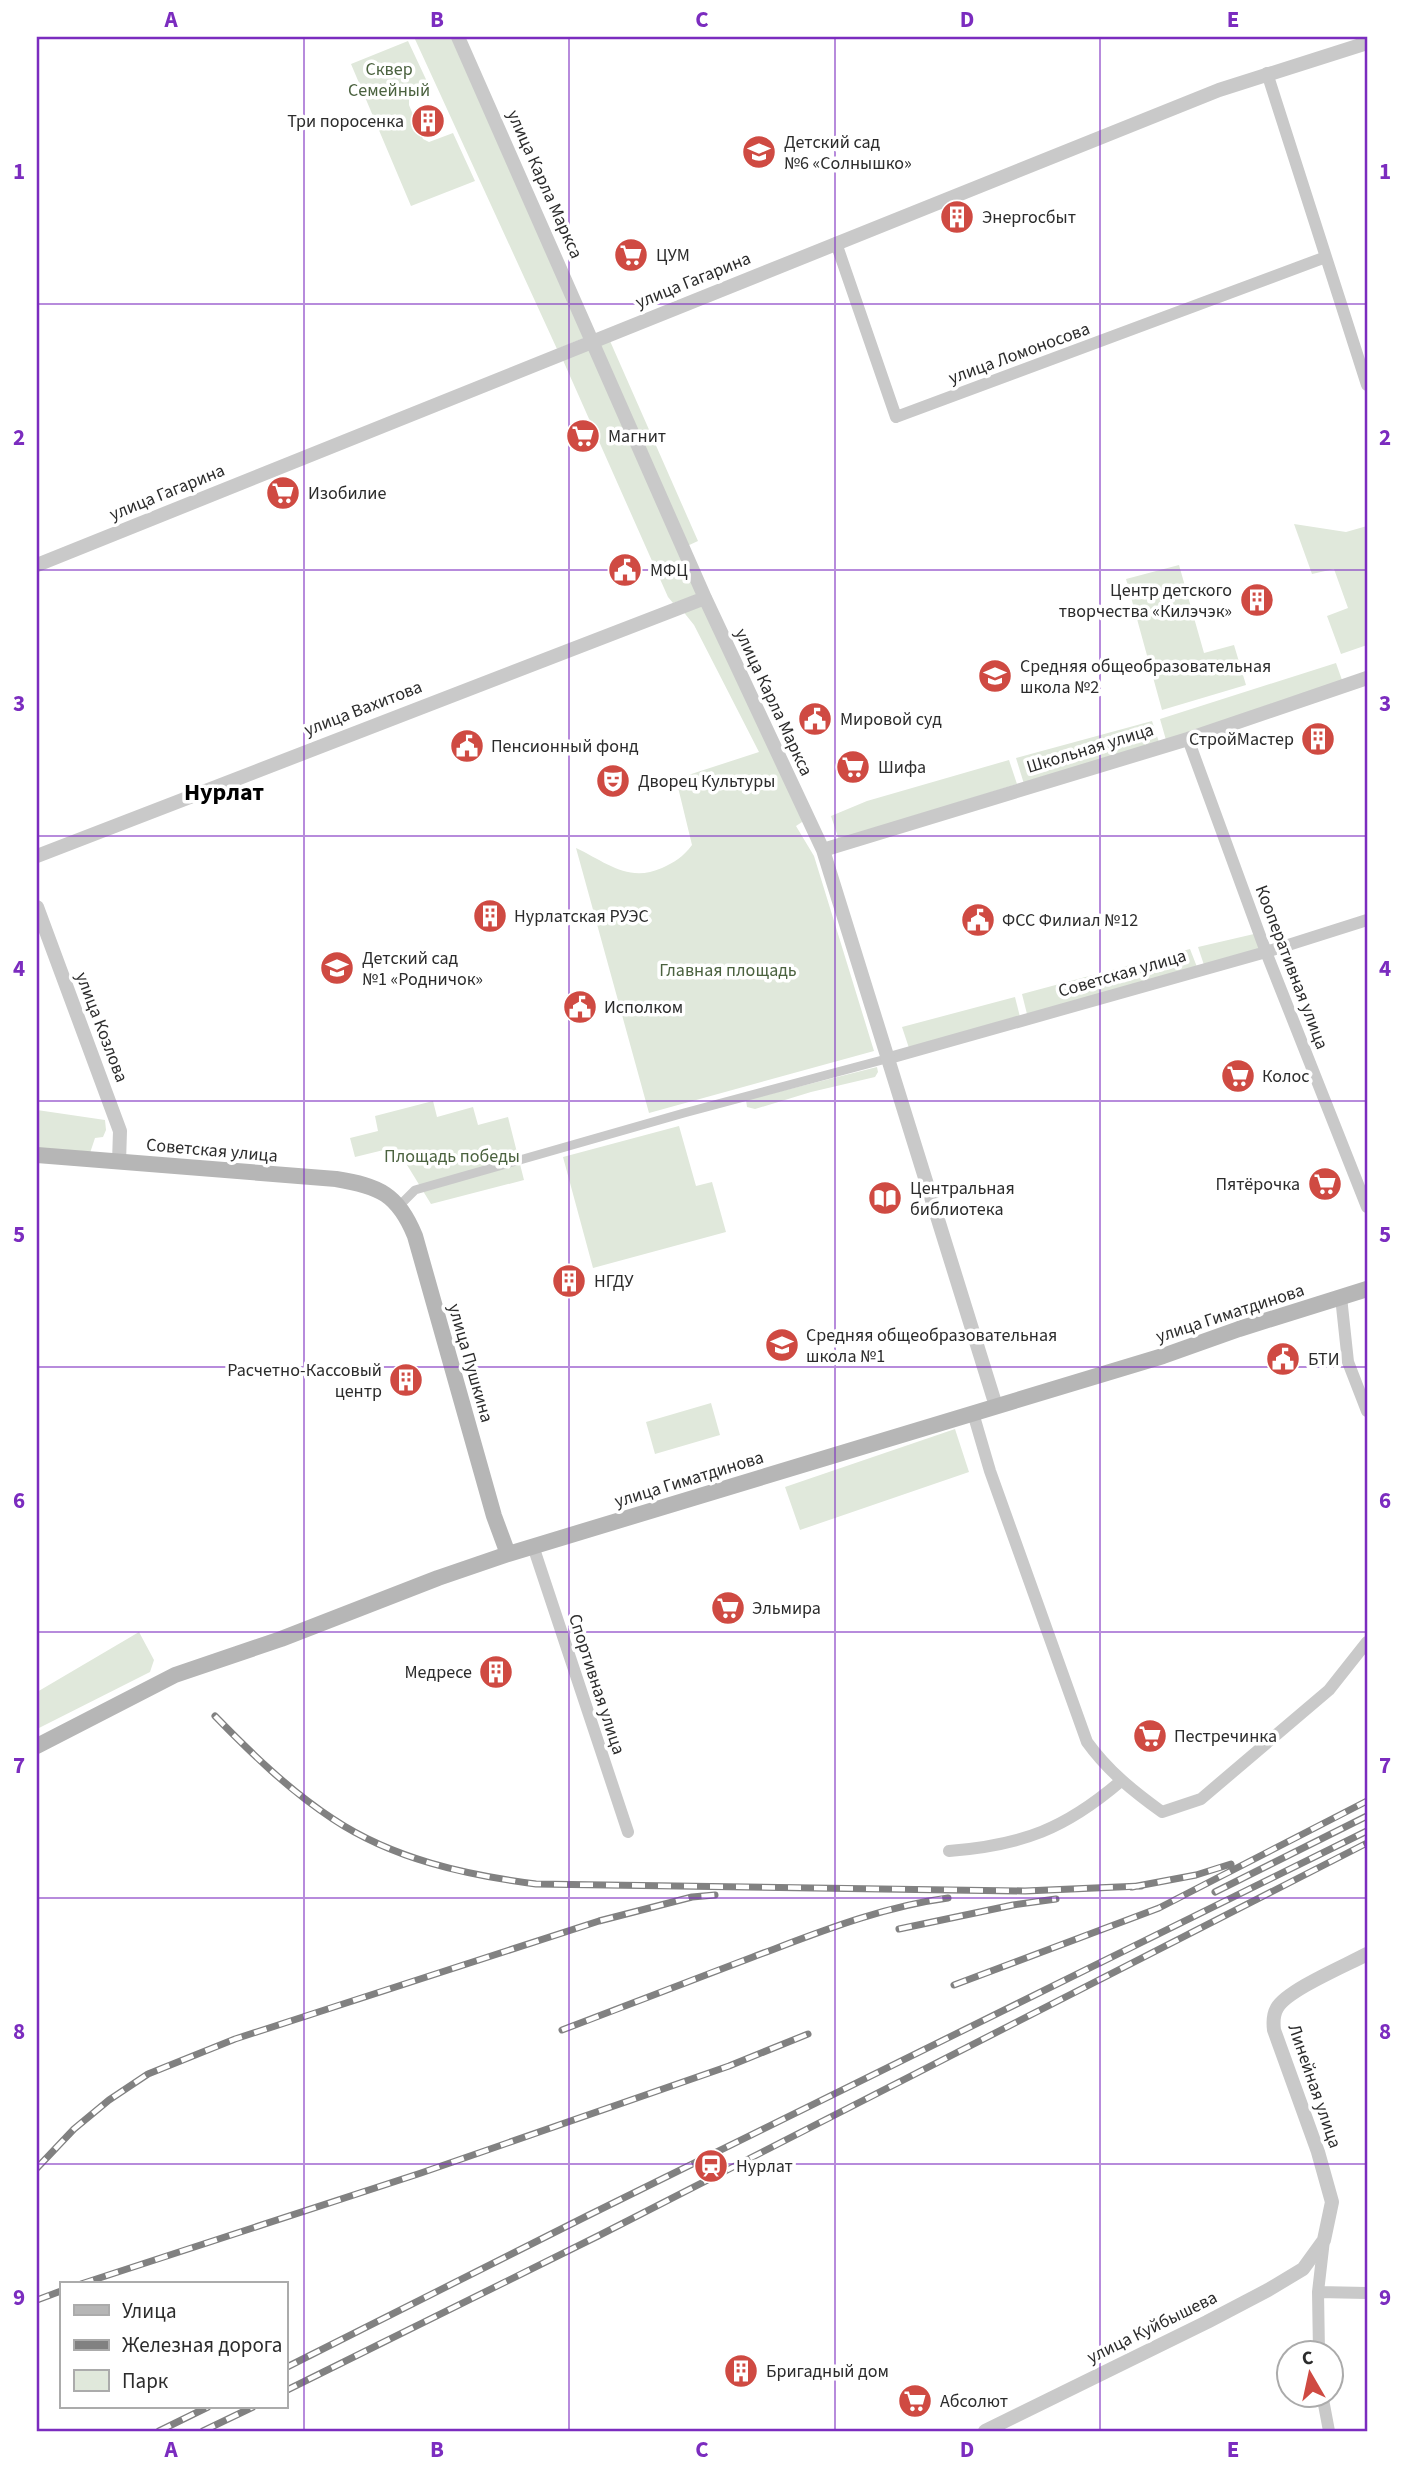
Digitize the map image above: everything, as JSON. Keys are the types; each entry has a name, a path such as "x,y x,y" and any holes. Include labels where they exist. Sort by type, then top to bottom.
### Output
{"main road":[{"name":"Советская улица","path":"37,1156 336,1180 365,1185 382,1192"},
{"name":"улица Пушкина","path":"382,1192 400,1206 415,1236 508,1554"},
{"name":"улица Гиматдинова","path":"37,1746 175,1675 281,1639 438,1578 533,1546 1163,1356 1367,1289"}],"street":[{"name":"улица Карла Маркса","path":"458,37 705,598 823,850 996,1406"},
{"name":"улица Гагарина","path":"37,565 1184,103 1266,73 1367,43"},
{"path":"1266,73 1367,385"},
{"name":"улица Ломоносова","path":"836,243 896,417 1326,257"},
{"name":"улица Вахитова","path":"37,856 705,598"},
{"name":"Школьная улица","path":"823,850 1188,739 1367,678"},
{"name":"Кооперативная улица","path":"1188,739 1266,952 1367,1206"},
{"name":"улица Козлова","path":"37,907 120,1131 119,1162"},
{"name":"Советская улица","path":"886,1059 1266,952 1367,920"},
{"path":"400,1206 415,1190 720,1102 886,1059"},
{"path":"1341,1297 1348,1362 1367,1411"},
{"path":"972,1413 1087,1742 1101,1762 1121,1781 1162,1812 1201,1799 1329,1690 1367,1642"},
{"name":"Спортивная улица","path":"533,1546 628,1832"},
{"path":"949,1851 987,1848 1036,1835 1092,1806 1121,1781"},
{"name":"Линейная улица","path":"1324,2240 1332,2202 1318,2152 1274,2030 1273,2017 1278,2006 1295,1992 1367,1954"},
{"path":"1319,2338 1318,2292 1324,2240"},
{"name":"улица Куйбышева","path":"985,2431 1268,2290 1303,2269 1324,2240"},
{"path":"1318,2292 1367,2293"},
{"path":"1325,2408 1329,2431"}],"green space":[{"path":"414,37 453,37 586,337 557,349"},
{"name":"Сквер Семейный","path":"408,41 431,90 409,99 423,139 429,142 453,133 475,181 411,206 351,64"},
{"path":"610,341 698,541 685,547 598,345"},
{"path":"590,346 700,594 673,603 668,597 562,358"},
{"path":"1294,524 1346,532 1367,526 1367,645 1341,654 1327,616 1348,608 1334,569 1312,574"},
{"path":"1179,565 1204,653 1234,645 1246,685 1162,710 1126,579"},
{"name":"Главная площадь","path":"703,601 805,820 796,826 814,856 874,1051 649,1113 576,848 628,872 650,872 671,864 692,845 676,779 759,752 694,625 682,610"},
{"path":"1336,663 1342,680 1166,740 1160,719"},
{"path":"1152,721 1159,742 1024,784 1016,758"},
{"path":"1009,760 1017,784 839,840 831,816 867,801"},
{"path":"1254,934 1260,949 1204,965 1198,947"},
{"path":"1190,949 1197,967 1027,1014 1022,994"},
{"path":"1015,997 1020,1017 909,1048 902,1027"},
{"path":"877,1067 875,1077 755,1109 747,1107 746,1100"},
{"name":"Площадь победы","path":"433,1101 437,1117 473,1107 478,1125 508,1117 524,1180 431,1204 396,1147 355,1157 350,1138 378,1131 375,1116"},
{"path":"37,1110 105,1120 106,1130 103,1137 95,1138 90,1153 37,1149"},
{"path":"679,1126 696,1186 712,1182 726,1232 593,1268 563,1157"},
{"path":"711,1403 720,1435 655,1454 646,1422"},
{"path":"955,1429 969,1472 800,1530 785,1487"},
{"path":"139,1632 154,1660 150,1672 37,1729 37,1692"}],"railway":[{"path":"215,1716 286,1784 356,1833 405,1855 483,1876 536,1884 1025,1891 1141,1886"},
{"path":"954,1985 1159,1908 1367,1801"},
{"path":"1215,1892 1367,1816"},
{"path":"287,2367 1367,1831"},
{"path":"287,2390 598,2236 1367,1843"},
{"path":"1132,1887 1196,1875 1231,1864"},
{"path":"37,2168 74,2129 109,2100 148,2074 235,2039 599,1921 692,1897 715,1895"},
{"path":"562,2030 849,1922 948,1898"},
{"path":"899,1929 1013,1905 1056,1899"},
{"path":"87,2282 421,2173 729,2066 808,2034"},
{"path":"37,2300 60,2291"},
{"path":"159,2431 206,2408"},
{"path":"203,2431 251,2408"}],"place":[{"name":"Три поросенка","path":"428,121"},
{"name":"Детский сад №6 «Солнышко»","path":"759,152"},
{"name":"Энергосбыт","path":"957,217"},
{"name":"ЦУМ","path":"631,255"},
{"name":"Магнит","path":"583,436"},
{"name":"Изобилие","path":"283,493"},
{"name":"МФЦ","path":"625,570"},
{"name":"Центр детского творчества «Килэчэк»","path":"1257,600"},
{"name":"Средняя общеобразовательная школа №2","path":"995,676"},
{"name":"Мировой суд","path":"815,719"},
{"name":"СтройМастер","path":"1318,739"},
{"name":"Пенсионный фонд","path":"467,746"},
{"name":"Шифа","path":"853,767"},
{"name":"Дворец Культуры","path":"613,781"},
{"name":"Нурлатская РУЭС","path":"490,916"},
{"name":"ФСС Филиал №12","path":"978,920"},
{"name":"Детский сад №1 «Родничок»","path":"337,968"},
{"name":"Исполком","path":"580,1007"},
{"name":"Колос","path":"1238,1076"},
{"name":"Пятёрочка","path":"1325,1184"},
{"name":"Центральная библиотека","path":"885,1198"},
{"name":"НГДУ","path":"569,1281"},
{"name":"Средняя общеобразовательная школа №1","path":"782,1345"},
{"name":"БТИ","path":"1283,1359"},
{"name":"Расчетно-Кассовый центр","path":"406,1380"},
{"name":"Эльмира","path":"728,1608"},
{"name":"Медресе","path":"496,1672"},
{"name":"Пестречинка","path":"1150,1736"},
{"name":"Нурлат","path":"711,2166"},
{"name":"Бригадный дом","path":"741,2371"},
{"name":"Абсолют","path":"915,2401"}],"district":[{"name":"Нурлат","path":"224,792"}]}
